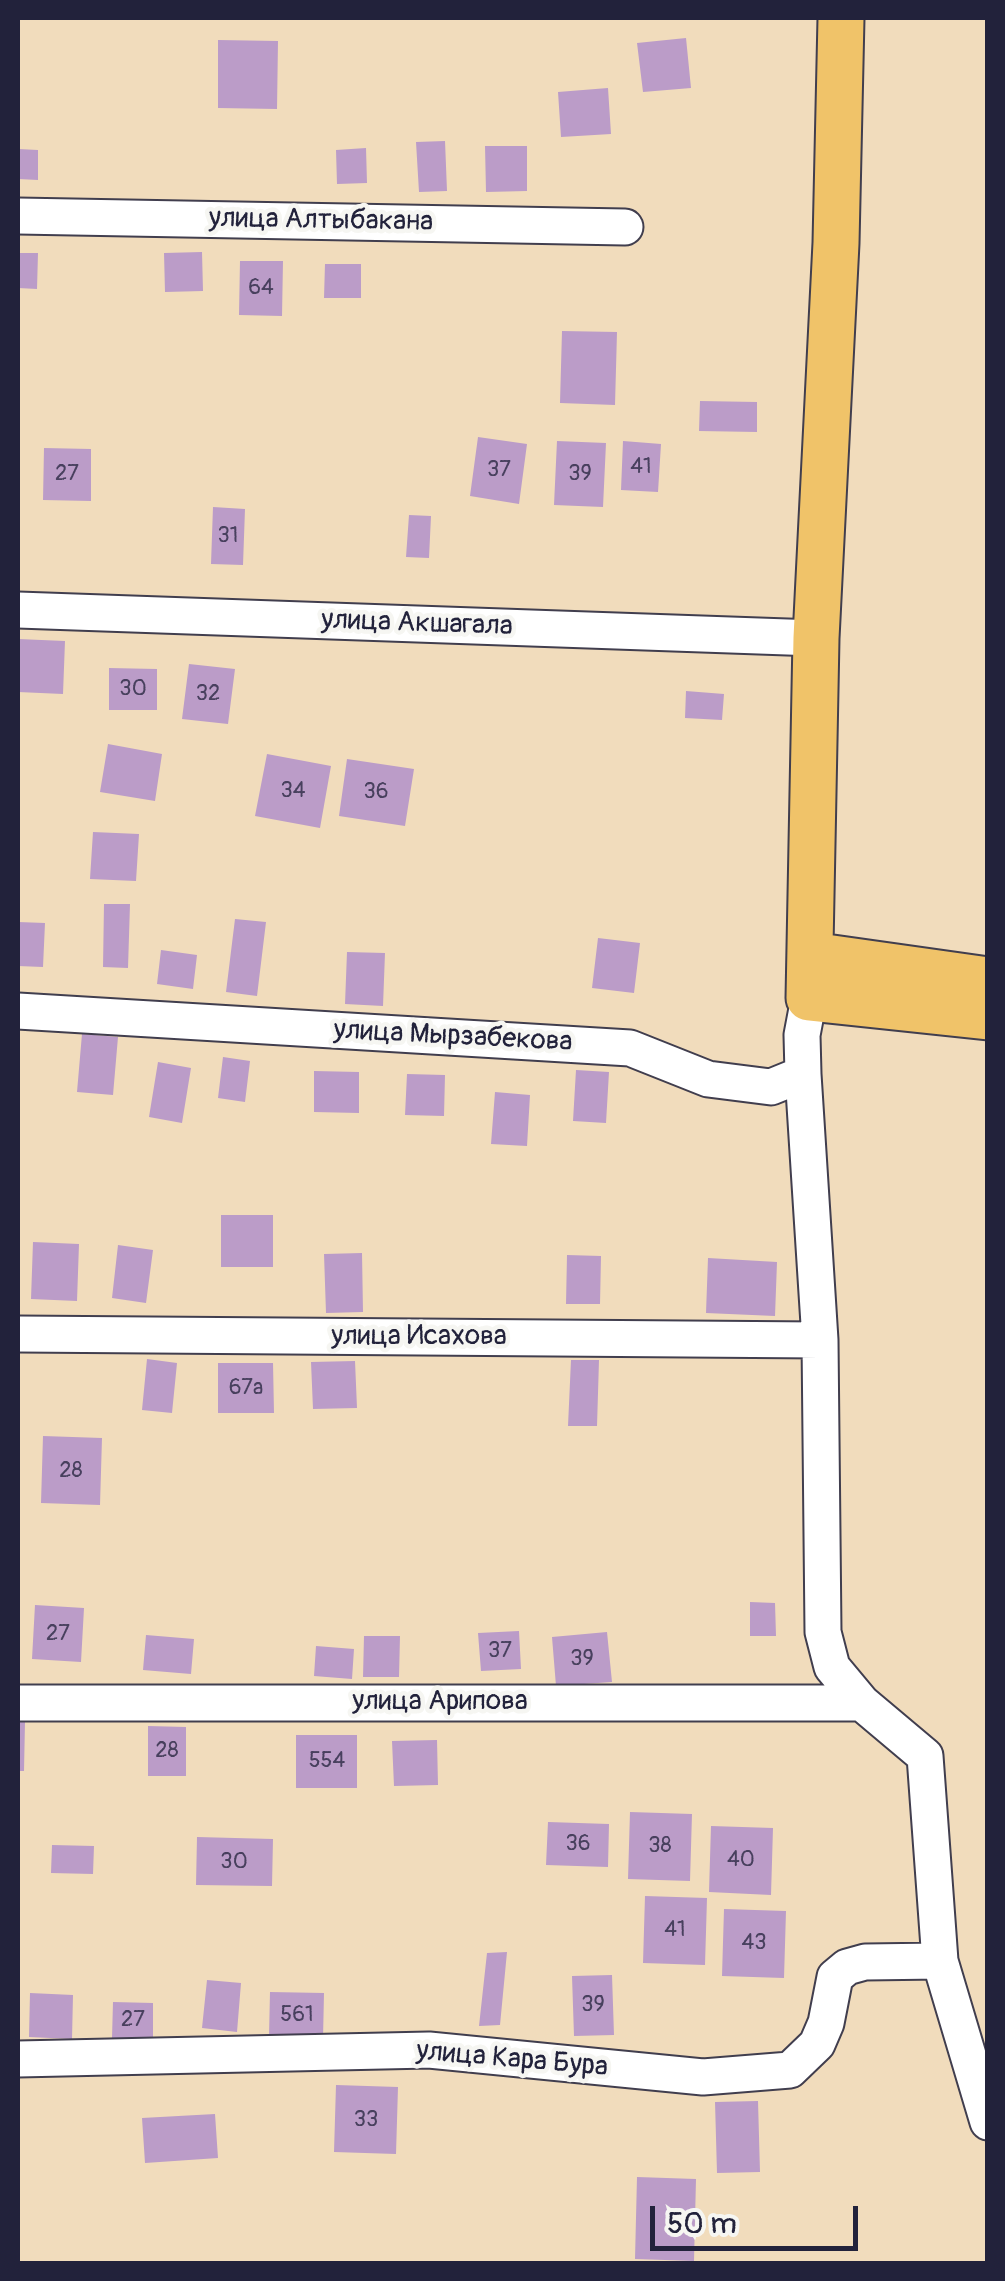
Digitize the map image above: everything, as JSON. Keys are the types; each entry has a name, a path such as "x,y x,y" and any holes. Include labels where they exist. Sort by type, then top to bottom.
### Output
{"main road":[{"path":"810,976 808,910 816,638 836,243 841,18"},
{"path":"810,976 988,980"},
{"path":"810,976 988,1017"}],"street":[{"name":"улица Алтыбакана","path":"18,216 625,227"},
{"name":"улица Акшагала","path":"18,610 816,638"},
{"path":"810,976 802,1035 820,1340 823,1632 832,1666 862,1703 925,1756 940,1960 988,2122"},
{"name":"улица Мырзабекова","path":"18,1012 630,1048 708,1078 770,1086 803,1074"},
{"name":"улица Исахова","path":"18,1334 820,1340"},
{"name":"улица Арипова","path":"18,1703 862,1703"},
{"name":"улица Кара Бура","path":"18,2059 430,2050 703,2077 790,2070 818,2044 835,1978 848,1968 865,1962 940,1960"}],"building":[{"path":"686,38 691,88 643,92 637,43"},
{"path":"218,40 278,41 277,109 218,108"},
{"path":"608,88 611,134 561,137 558,92"},
{"path":"445,141 447,191 419,192 416,142"},
{"path":"485,146 527,146 527,191 486,192"},
{"path":"366,148 367,183 337,184 336,150"},
{"path":"18,149 38,150 38,180 18,179"},
{"path":"202,252 203,291 165,292 164,253"},
{"path":"18,253 38,253 37,289 18,288"},
{"path":"240,261 283,261 282,316 239,315"},
{"path":"325,264 361,264 361,298 324,298"},
{"path":"562,331 617,332 615,405 560,403"},
{"path":"700,401 757,402 757,432 699,431"},
{"path":"478,437 527,444 519,504 470,496"},
{"path":"557,441 606,443 603,507 554,505"},
{"path":"623,441 661,444 658,492 621,490"},
{"path":"44,448 91,449 91,501 43,500"},
{"path":"213,507 245,509 243,565 211,564"},
{"path":"409,515 431,516 429,558 406,557"},
{"path":"18,639 65,641 63,694 18,692"},
{"path":"189,664 235,669 228,724 182,719"},
{"path":"109,668 157,669 157,710 109,710"},
{"path":"686,691 724,694 722,720 685,718"},
{"path":"108,744 162,754 155,801 100,792"},
{"path":"267,754 331,766 320,828 255,816"},
{"path":"347,759 414,769 405,826 339,816"},
{"path":"93,832 139,834 136,881 90,879"},
{"path":"104,904 130,904 128,968 103,967"},
{"path":"235,919 266,922 257,996 226,992"},
{"path":"18,922 45,923 43,967 18,966"},
{"path":"598,938 640,943 634,993 592,988"},
{"path":"161,950 197,955 193,989 157,984"},
{"path":"347,952 385,953 383,1006 345,1004"},
{"path":"82,1034 118,1037 113,1095 77,1092"},
{"path":"223,1057 250,1061 245,1102 218,1098"},
{"path":"158,1062 191,1068 182,1123 149,1117"},
{"path":"576,1070 609,1072 606,1123 573,1121"},
{"path":"314,1071 359,1072 359,1113 314,1112"},
{"path":"407,1074 445,1075 444,1116 405,1115"},
{"path":"495,1092 530,1095 527,1146 491,1144"},
{"path":"221,1215 273,1215 273,1267 221,1267"},
{"path":"33,1242 79,1244 77,1301 31,1299"},
{"path":"118,1245 153,1250 146,1303 112,1298"},
{"path":"362,1253 363,1312 326,1313 324,1254"},
{"path":"567,1255 601,1256 600,1304 566,1304"},
{"path":"708,1258 777,1262 775,1316 706,1313"},
{"path":"147,1359 177,1363 172,1413 142,1410"},
{"path":"571,1360 599,1360 597,1426 568,1426"},
{"path":"355,1361 357,1408 313,1409 311,1362"},
{"path":"218,1363 273,1363 274,1413 218,1413"},
{"path":"43,1436 102,1438 100,1505 41,1503"},
{"path":"750,1602 775,1603 776,1636 750,1636"},
{"path":"35,1605 84,1608 81,1662 32,1659"},
{"path":"519,1631 521,1669 481,1671 478,1633"},
{"path":"607,1632 612,1682 556,1686 552,1637"},
{"path":"146,1635 194,1639 191,1674 143,1670"},
{"path":"364,1636 400,1636 399,1677 363,1677"},
{"path":"316,1646 354,1649 352,1679 314,1676"},
{"path":"18,1722 25,1722 24,1771 18,1771"},
{"path":"148,1726 186,1727 186,1776 148,1776"},
{"path":"296,1735 357,1735 357,1788 296,1788"},
{"path":"437,1740 438,1785 394,1786 392,1741"},
{"path":"630,1812 692,1814 690,1881 628,1879"},
{"path":"548,1822 609,1824 608,1867 546,1865"},
{"path":"711,1826 773,1828 771,1895 709,1892"},
{"path":"197,1837 273,1839 272,1886 196,1885"},
{"path":"52,1845 94,1846 93,1874 51,1873"},
{"path":"645,1896 707,1898 705,1965 643,1963"},
{"path":"724,1909 786,1911 784,1978 722,1976"},
{"path":"507,1952 500,2025 479,2026 487,1953"},
{"path":"612,1975 614,2035 574,2036 572,1976"},
{"path":"207,1980 241,1983 237,2032 202,2028"},
{"path":"270,1992 324,1993 323,2039 269,2037"},
{"path":"30,1993 73,1995 72,2039 29,2037"},
{"path":"113,2002 153,2003 153,2038 112,2038"},
{"path":"336,2085 398,2087 396,2154 334,2152"},
{"path":"758,2101 760,2172 717,2173 715,2102"},
{"path":"215,2114 218,2158 145,2163 142,2118"},
{"path":"637,2177 696,2179 694,2261 635,2259"}]}
